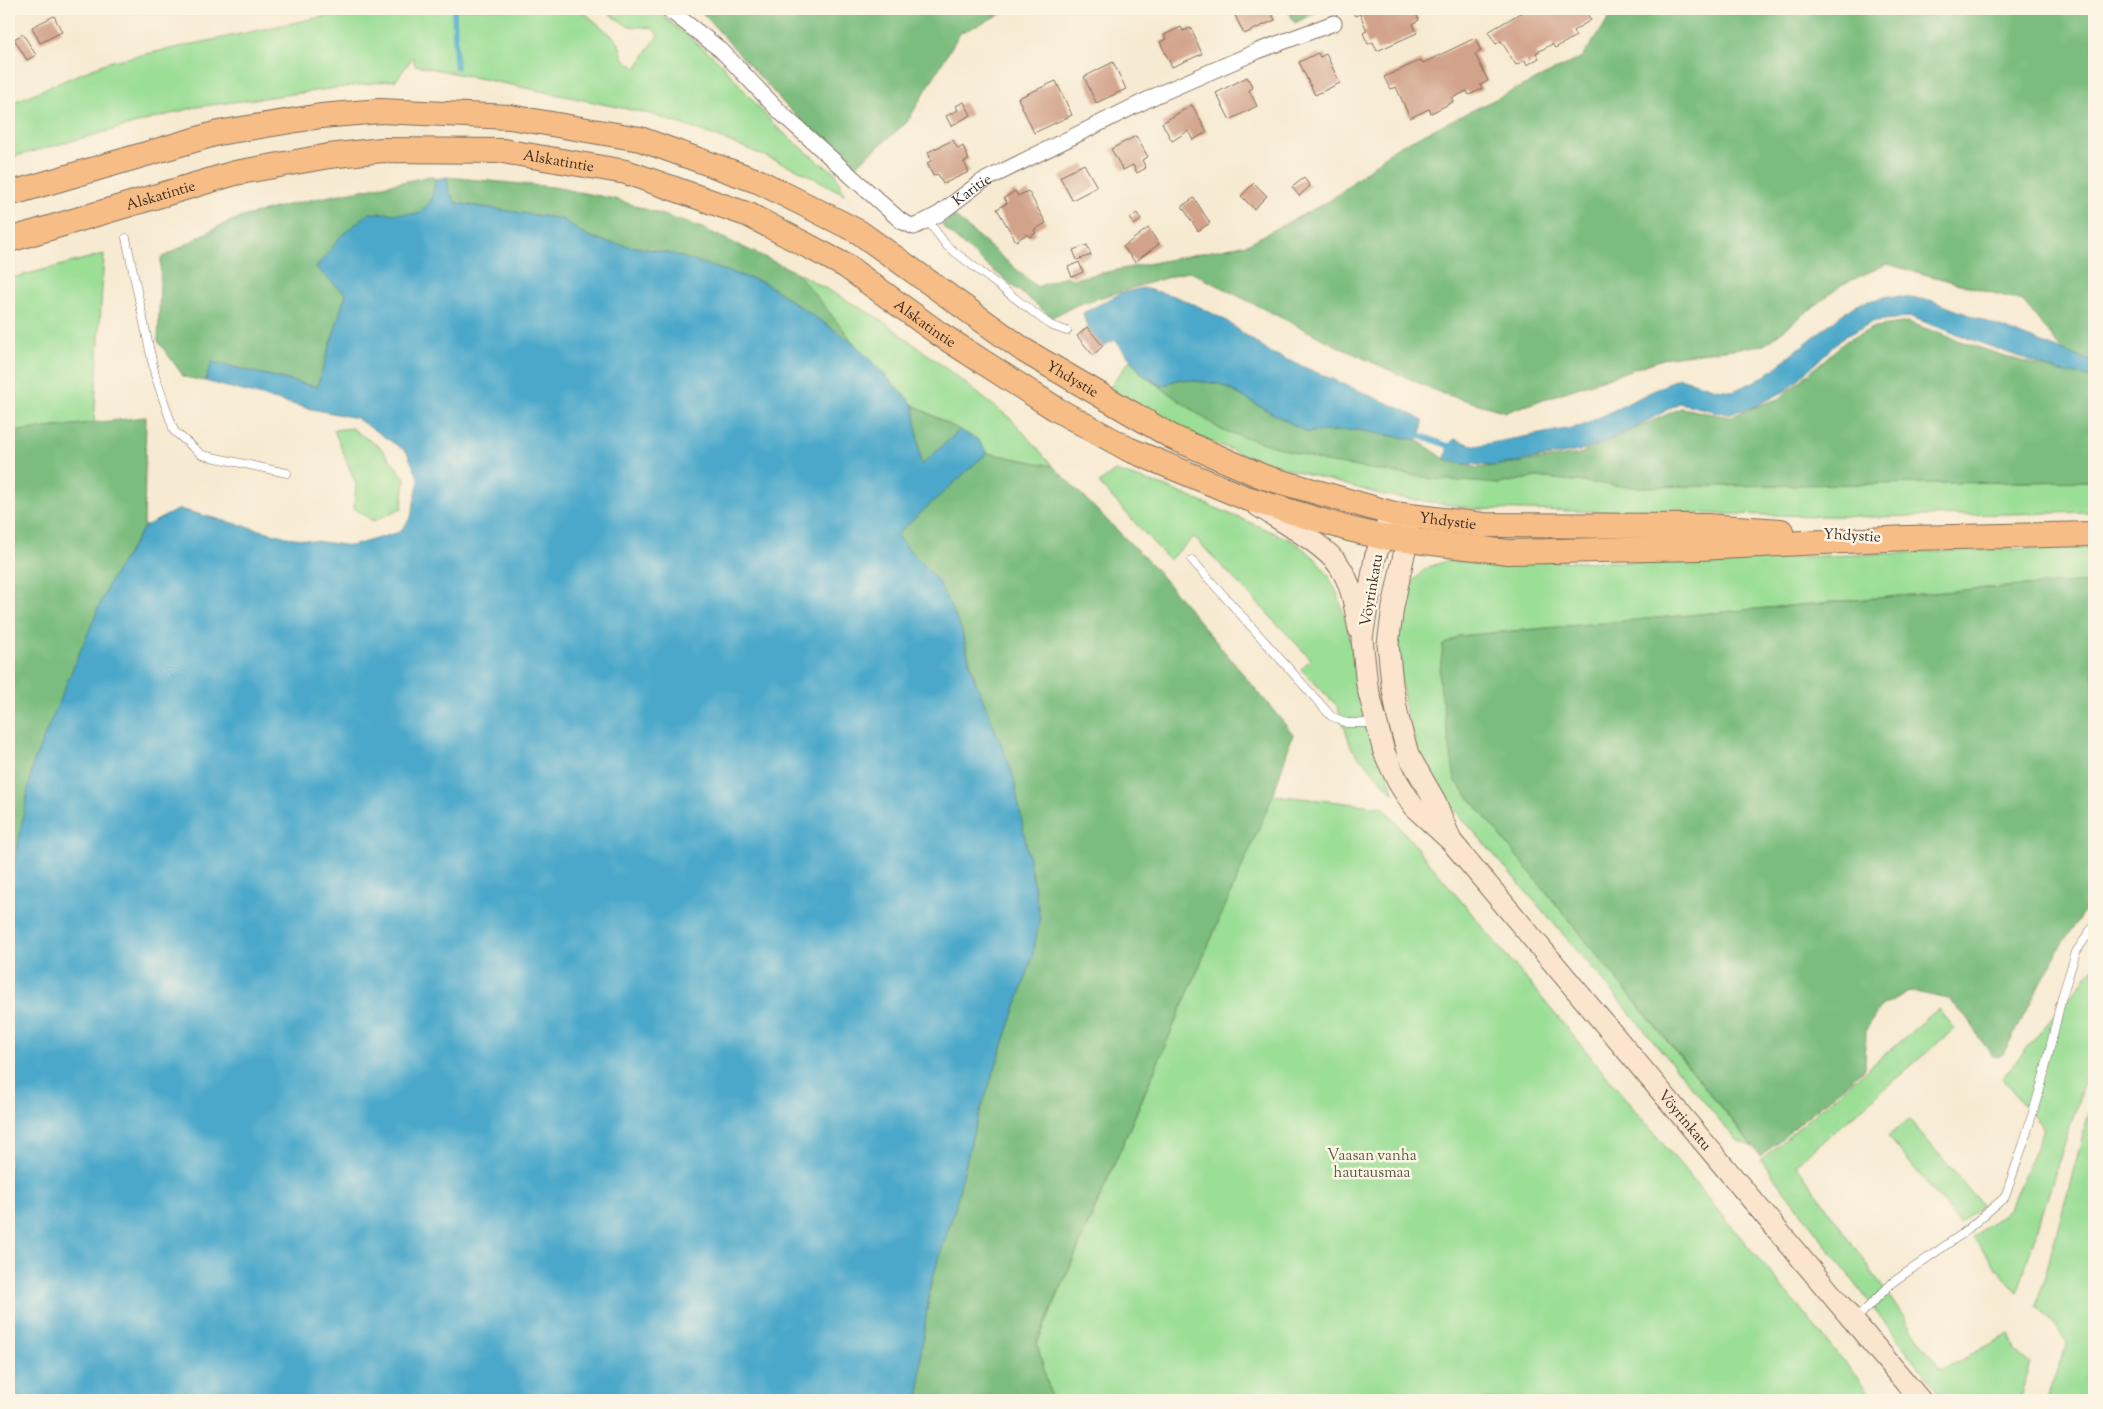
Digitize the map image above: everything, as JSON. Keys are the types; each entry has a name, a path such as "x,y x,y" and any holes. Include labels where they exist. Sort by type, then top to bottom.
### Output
{"main road":[{"name":"Yhdystie","path":"9,194 218,133 321,116 380,111 510,117 640,139 760,182 859,232 1025,351 1183,442 1264,477 1394,514 1483,525 1706,526 1907,538"},
{"name":"Alskatintie","path":"9,240 244,171 328,156 382,150 503,151 626,172 749,215 846,266 938,333 1056,410"},
{"name":"Yhdystie","path":"1056,410 1128,449 1246,498 1349,529 1382,537 1407,540 1508,552 1699,548 1907,538 2094,534"},
{"path":"1246,498 1321,549 1339,565 1349,585 1362,639"},
{"name":"Vöyrinkatu","path":"1394,514 1382,537 1375,558 1362,639 1367,686 1435,801 1451,841 1920,1400"},
{"path":"1394,514 1407,526 1407,540"},
{"name":"Vöyrinkatu","path":"1387,720 1392,684 1388,644 1393,607 1407,540"}],"street":[{"path":"668,9 721,50 781,113 901,221 914,227 928,221"},
{"name":"Karitie","path":"928,221 981,182 1157,95 1258,51 1334,23"}],"lane":[{"path":"928,221 947,246 1050,325 1067,331"},
{"path":"126,238 155,375 174,431 202,456 287,473"},
{"path":"1192,560 1331,716 1347,723 1387,720"},
{"path":"1854,1320 1893,1282 1962,1234 2004,1198 2023,1145 2042,1082 2062,997 2076,952 2094,925"}],"green space":[{"path":"359,9 580,9 618,41 623,58 636,68 658,35 652,28 628,26 602,9 654,9 718,60 774,125 820,163 835,172 844,194 797,169 718,137 651,114 415,65 413,57 396,80 196,107 9,158 9,104 108,62"},
{"path":"699,9 1012,9 960,33 907,122 853,168 788,108"},
{"path":"1287,9 1317,9 1318,11 1295,23"},
{"path":"1616,9 2094,9 2094,362 2063,351 2023,301 1887,264 1843,284 1764,345 1669,357 1506,412 1441,393 1345,350 1189,271 1079,304 1052,317 983,262 942,226 953,215 1037,287 1066,276 1072,279 1247,244 1331,200 1395,148 1582,57"},
{"path":"430,176 436,179 431,201 419,214 369,214 317,268 346,294 317,387 212,362 205,381 184,377 158,341 161,258 236,219 308,201"},
{"path":"447,177 553,187 615,199 702,228 796,272 855,344 765,283 669,253 606,242 583,234 561,219 456,203 449,191"},
{"path":"104,254 94,423 9,432 9,279"},
{"path":"796,272 880,319 939,363 1012,420 1053,466 987,453 978,440 914,405 855,344"},
{"path":"1908,322 2023,362 2094,378 2094,481 1633,487 1536,477 1498,484 1435,479 1325,462 1221,430 1143,375 1162,386 1179,379 1220,384 1306,432 1359,430 1417,440 1445,459 1478,468 1580,454 1681,408 1729,417 1780,398 1846,341 1875,327"},
{"path":"1130,360 1143,375 1221,430 1498,484 1536,477 1633,487 2094,481 2094,512 1874,517 1476,509 1383,495 1260,461 1159,421 1108,390"},
{"path":"914,406 960,430 921,466"},
{"path":"146,417 144,527 109,583 9,892 9,432"},
{"path":"351,428 381,448 405,478 402,508 373,521 354,508 356,484 334,430"},
{"path":"987,453 1053,466 1153,566 1293,734 1273,795 1037,1343 1052,1400 920,1400 921,1351 931,1283 955,1208 974,1130 1032,959 1040,918 961,628 896,535"},
{"path":"1115,471 1164,486 1293,541 1315,558 1328,575 1338,595 1350,638 1360,691 1394,794 1352,749 1337,706 1301,669 1311,659 1194,537 1169,560 1099,483"},
{"path":"2094,546 2094,582 1987,588 1459,636 1443,645 1455,780 1753,1147 1736,1140 1595,971 1442,795 1421,760 1406,713 1397,650 1403,609 1411,583 1426,568 1446,561 1663,562"},
{"path":"2094,582 2094,902 2082,914 2061,945 2003,1054 1997,1057 1992,1055 1979,1038 1970,1021 1948,999 1911,991 1881,1006 1866,1030 1865,1068 1761,1156 1455,780 1439,679 1443,645 1459,636 1987,588"},
{"name":"Vaasan vanha hautausmaa","path":"1273,795 1383,807 1876,1400 1052,1400 1037,1344"},
{"path":"2094,968 2094,1051 2017,1293 1973,1238 2009,1209 2044,1129 2002,1078"},
{"path":"1938,1009 1954,1029 1796,1164 1941,1370 2010,1334 2016,1351 2031,1364 2019,1400 1944,1400 1761,1160"},
{"path":"2094,1094 2094,1400 2046,1400 2068,1341 2037,1306"},
{"path":"1909,1119 1982,1205 1959,1223 1888,1136"}],"water":[{"path":"447,177 449,191 456,203 562,219 583,234 606,242 669,253 765,283 855,344 914,406 921,465 960,430 978,440 987,453 896,535 937,580 961,628 972,672 1013,774 1040,918 1032,959 974,1130 955,1208 931,1283 921,1351 920,1400 9,1400 9,892 33,763 109,583 144,527 179,509 287,537 351,546 400,532 411,517 419,480 407,452 356,418 307,408 205,381 212,362 317,387 346,294 316,268 341,236 369,213 419,214 431,201 436,179"},
{"path":"1143,288 1174,296 1202,308 1225,320 1269,352 1406,411 1423,421 1421,435 1417,440 1359,430 1306,432 1220,384 1179,379 1162,386 1143,375 1115,340 1103,346 1087,327 1083,313 1121,293"},
{"path":"1889,296 1930,300 2094,362 2094,378 2060,372 1911,317 1875,321 1843,337 1787,390 1754,407 1727,414 1679,403 1637,427 1585,450 1492,466 1457,463 1445,459 1448,446 1454,439 1475,446 1582,426 1679,378 1717,389 1733,391 1762,378 1857,304"}],"building":[{"path":"1232,9 1270,9 1275,20 1244,34"},
{"path":"1351,9 1414,9 1419,20 1413,24 1417,33 1377,51 1373,42 1368,44 1363,33 1367,31 1360,14 1355,16"},
{"path":"1527,9 1584,9 1591,20 1573,31 1576,36 1555,48 1552,44 1536,53 1539,58 1527,65 1525,60 1516,65 1501,41 1496,44 1488,32"},
{"path":"54,16 62,32 40,43 32,27"},
{"path":"1181,27 1183,31 1191,28 1202,54 1172,67 1160,42 1166,39 1164,35"},
{"path":"23,34 36,55 27,60 14,39"},
{"path":"1475,38 1481,51 1475,54 1488,81 1480,85 1482,89 1469,95 1467,91 1452,98 1453,102 1431,113 1429,109 1410,118 1396,87 1390,89 1384,77 1421,60 1423,63"},
{"path":"1318,53 1320,57 1326,54 1340,83 1315,95 1299,62"},
{"path":"1113,62 1126,89 1096,103 1084,77"},
{"path":"1247,77 1253,88 1249,90 1257,106 1230,120 1216,93"},
{"path":"1056,81 1072,115 1034,133 1018,98"},
{"path":"964,102 971,115 951,126 946,116 958,110 956,106"},
{"path":"1192,105 1207,132 1193,140 1188,131 1172,141 1162,123"},
{"path":"1136,136 1148,157 1142,160 1146,168 1137,173 1133,165 1123,170 1111,149"},
{"path":"953,140 958,149 963,146 969,160 964,162 969,172 943,184 938,174 933,176 927,163 931,161 928,152"},
{"path":"1084,164 1097,187 1072,200 1060,177"},
{"path":"1304,178 1310,186 1299,196 1292,187"},
{"path":"1254,183 1267,196 1254,209 1241,196"},
{"path":"1015,191 1018,196 1028,191 1046,223 1034,230 1036,233 1029,237 1027,234 1016,241 997,209 1007,203 1004,198"},
{"path":"1194,198 1210,223 1198,231 1182,206"},
{"path":"1137,213 1141,220 1134,225 1130,218"},
{"path":"1148,228 1159,244 1135,262 1123,247"},
{"path":"1087,245 1091,255 1077,260 1073,250"},
{"path":"1079,262 1083,272 1072,277 1068,267"},
{"path":"1087,327 1103,346 1093,355 1077,336"}],"waterway":[{"path":"454,9 456,67"},
{"path":"1414,433 1454,448"}]}
